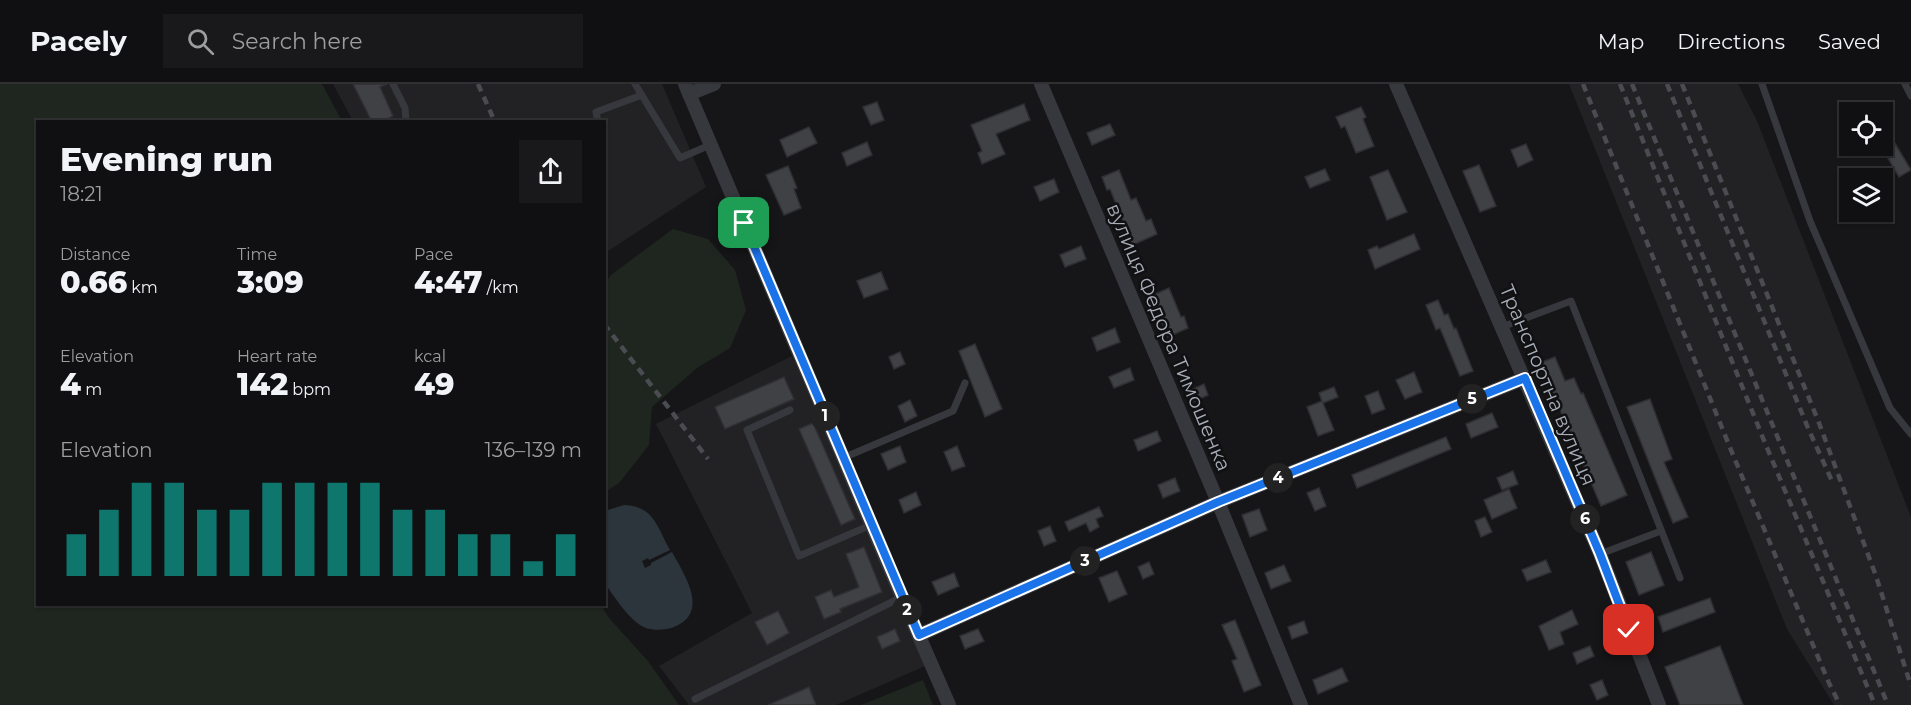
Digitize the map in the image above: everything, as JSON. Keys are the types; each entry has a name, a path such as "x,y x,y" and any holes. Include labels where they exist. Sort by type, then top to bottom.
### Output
{"street":[{"path":"714,84 687,89 871,525 950,705"},
{"name":"вулиця Федора Тимошенка","path":"1041,84 1218,502 1301,705"},
{"name":"Транспортна вулиця","path":"1396,84 1600,554 1659,705"},
{"path":"919,635 1218,502 1525,378"}],"lane":[{"path":"393,84 405,108 406,120"},
{"path":"635,84 680,158 711,145"},
{"path":"1762,84 1810,221 1890,408 1911,434"},
{"path":"1905,84 1911,96"},
{"path":"598,120 596,112 642,95"},
{"path":"1502,327 1571,301 1680,578"},
{"path":"843,458 953,411 965,383"},
{"path":"790,410 747,430 799,556 871,525"},
{"path":"1600,554 1661,531"},
{"path":"695,699 902,597"}],"shaded area":[{"path":"0,84 322,84 341,120 36,120 36,606 602,606 609,618 648,661 679,705 0,705"},
{"path":"333,84 662,84 706,187 606,252 606,120 352,120"},
{"path":"1569,84 1738,84 1757,121 1911,517 1911,705 1834,705 1787,629"},
{"path":"673,229 708,239 735,270 746,310 730,348 697,368 652,407 649,445 619,483 606,491 606,282 611,275"},
{"path":"792,356 925,666 836,705 689,705 659,666 752,613 656,424"},
{"path":"624,505 634,506 642,509 653,519 670,550 642,561 645,568 672,552 688,582 693,603 691,612 685,620 674,627 657,630 640,625 623,609 606,585 606,511"},
{"path":"923,680 933,705 861,705"}],"building":[{"path":"353,84 387,84 380,87 393,116 386,120 371,120"},
{"path":"877,102 884,120 871,125 863,107"},
{"path":"1024,104 1030,120 996,134 1005,154 982,164 978,153 982,151 971,125"},
{"path":"1361,107 1366,117 1363,119 1374,146 1356,153 1345,126 1341,128 1336,117"},
{"path":"1110,124 1115,135 1092,145 1087,133"},
{"path":"809,127 817,143 787,157 780,140"},
{"path":"1893,140 1911,170 1899,177 1887,156 1893,156"},
{"path":"867,142 872,155 847,166 842,153"},
{"path":"1526,144 1533,160 1518,167 1511,150"},
{"path":"1479,165 1496,206 1480,212 1463,171"},
{"path":"788,166 797,188 794,189 801,208 784,215 766,175"},
{"path":"1325,169 1330,180 1310,188 1305,177"},
{"path":"1119,170 1131,200 1136,198 1146,221 1151,219 1157,234 1128,247 1121,231 1126,229 1110,189 1107,190 1102,177"},
{"path":"1388,170 1407,212 1387,220 1370,177"},
{"path":"1054,179 1059,192 1040,201 1034,187"},
{"path":"1414,234 1420,249 1375,269 1368,250 1377,246 1379,249"},
{"path":"1081,246 1086,259 1065,267 1060,255"},
{"path":"881,272 888,289 864,298 857,281"},
{"path":"1169,288 1188,328 1168,337 1151,296"},
{"path":"1438,300 1444,315 1448,314 1454,329 1456,328 1473,371 1460,376 1440,328 1436,330 1426,305"},
{"path":"1115,328 1120,342 1097,351 1092,338"},
{"path":"975,344 1002,409 985,417 959,351"},
{"path":"900,352 905,364 894,369 889,357"},
{"path":"1555,357 1565,381 1574,378 1581,394 1583,393 1627,495 1601,506 1540,363"},
{"path":"1130,368 1134,380 1114,388 1109,377"},
{"path":"1414,372 1422,392 1405,399 1396,380"},
{"path":"784,377 794,399 725,429 715,407"},
{"path":"1204,384 1208,395 1193,402 1189,391"},
{"path":"1334,387 1338,397 1323,403 1334,430 1318,436 1307,407 1322,401 1319,393"},
{"path":"1378,391 1385,409 1372,414 1365,396"},
{"path":"1650,399 1672,459 1664,462 1688,517 1673,523 1627,407"},
{"path":"910,400 917,416 905,422 898,406"},
{"path":"1492,413 1498,427 1471,438 1466,424"},
{"path":"813,423 855,519 841,525 799,429"},
{"path":"1157,431 1161,441 1138,451 1134,440"},
{"path":"1446,437 1451,449 1357,488 1352,475"},
{"path":"900,446 906,462 888,470 881,454"},
{"path":"957,446 965,466 952,471 944,452"},
{"path":"1513,471 1518,484 1502,490 1497,478"},
{"path":"1175,478 1180,491 1163,498 1158,485"},
{"path":"1319,488 1326,506 1315,511 1307,493"},
{"path":"1509,489 1517,508 1492,519 1484,500"},
{"path":"916,492 921,505 904,513 899,500"},
{"path":"1099,507 1103,516 1096,519 1099,527 1090,532 1086,523 1069,531 1065,522"},
{"path":"1259,509 1267,530 1250,537 1242,515"},
{"path":"1485,517 1492,532 1481,537 1475,521"},
{"path":"1050,526 1056,541 1044,546 1038,531"},
{"path":"864,547 882,592 840,609 841,612 824,619 815,597 831,590 834,597 859,587 846,554"},
{"path":"1651,552 1664,585 1639,595 1626,562"},
{"path":"1546,560 1551,572 1527,581 1522,570"},
{"path":"1149,562 1154,574 1143,579 1138,567"},
{"path":"1284,565 1291,581 1271,589 1265,573"},
{"path":"1117,571 1127,594 1109,602 1099,578"},
{"path":"954,573 959,586 938,595 932,582"},
{"path":"1710,598 1715,612 1663,632 1658,617"},
{"path":"1572,610 1578,624 1560,632 1564,644 1549,650 1539,626"},
{"path":"778,611 789,633 767,645 755,622"},
{"path":"1235,620 1261,685 1244,692 1232,661 1237,659 1222,625"},
{"path":"1304,621 1308,633 1292,639 1288,627"},
{"path":"895,629 900,641 882,649 877,637"},
{"path":"978,629 984,641 965,649 960,636"},
{"path":"1590,646 1594,656 1577,664 1573,653"},
{"path":"1720,646 1743,705 1680,705 1665,667"},
{"path":"1342,668 1348,681 1318,694 1313,680"},
{"path":"1602,680 1608,695 1597,700 1590,685"},
{"path":"809,687 816,705 768,705"}],"railway":[{"path":"478,84 494,120"},
{"path":"1583,84 1733,455 1840,705"},
{"path":"1620,84 1765,443 1875,705"},
{"path":"1632,84 1888,705"},
{"path":"1667,84 1808,428 1832,481"},
{"path":"1682,84 1819,423 1876,576 1911,686"},
{"path":"606,327 708,459"}],"route":[{"path":"744,223 919,635 1218,502 1525,378 1600,554 1629,630"}]}
